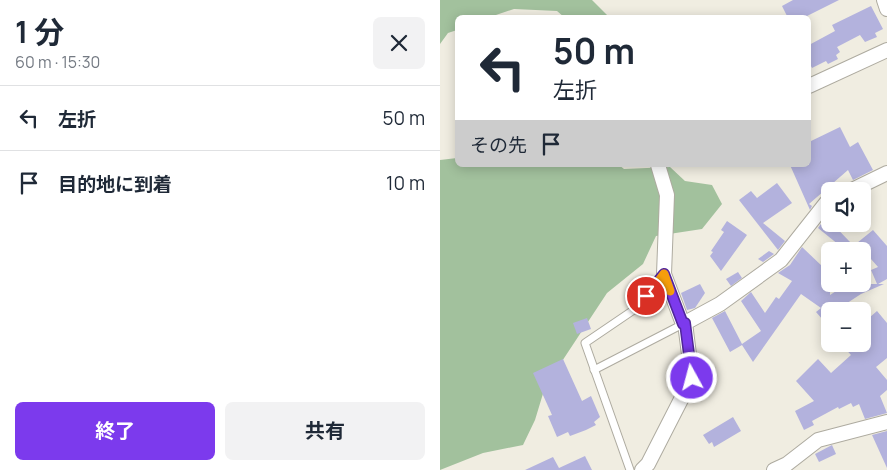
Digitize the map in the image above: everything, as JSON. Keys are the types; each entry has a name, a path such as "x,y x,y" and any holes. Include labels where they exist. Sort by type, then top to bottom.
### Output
{"street":[{"path":"884,0 887,9"},
{"path":"811,85 887,50"},
{"path":"642,470 648,464 692,378 684,323 664,274 667,195 659,167"},
{"path":"868,182 887,173"},
{"path":"684,323 720,304 781,260 821,210"},
{"path":"774,470 787,464 818,440 887,422"}],"lane":[{"path":"630,470 585,343 638,307 664,274"},
{"path":"594,370 684,323"}],"green space":[{"path":"440,0 592,0 607,15 562,15 557,11 514,9 496,15 455,15 455,31 448,33 440,44"},
{"path":"455,158 455,167 622,167 624,169 670,167 685,181 712,185 722,204 702,229 656,236 643,264 607,293 545,387 535,420 523,445 483,453 440,470 440,160"}],"building":[{"path":"793,0 839,0 809,15 786,15 782,6"},
{"path":"871,6 883,29 875,33 877,37 865,42 860,35 837,47 840,52 836,55 838,59 828,64 826,61 812,68 811,44 835,31 832,25"},
{"path":"840,127 850,147 858,142 873,170 853,180 848,170 834,182 821,182 821,194 809,204 812,206 810,210 791,167 811,167 811,141"},
{"path":"777,183 792,203 763,223 785,241 778,250 739,200 751,191 757,198"},
{"path":"727,221 747,235 721,271 710,256 713,252 711,251 724,232 721,230"},
{"path":"873,230 887,246 887,279 878,284 884,284 871,290 871,284 877,284 871,270 878,267 871,259 871,242 858,242"},
{"path":"823,232 840,232 850,242 835,242"},
{"path":"802,247 821,265 821,292 830,292 830,295 835,292 866,292 849,302 821,302 821,308 801,294 753,362 742,345 730,352 712,318 725,311 742,344 761,331 741,301 751,292 765,313 776,297 779,299 792,281 778,273 790,265"},
{"path":"769,251 774,254 763,262 758,259"},
{"path":"738,272 742,278 731,286 726,279"},
{"path":"700,284 705,293 695,308 687,310 681,293"},
{"path":"821,308 821,318 816,312"},
{"path":"877,311 887,323 887,358 876,367 887,380 887,390 880,396 887,413 865,419 859,404 853,407 851,403 839,409 838,407 812,421 814,425 804,430 795,411 814,401 796,381 818,359 831,373 851,355 848,352 871,352 871,316"},
{"path":"587,318 591,329 577,334 573,323"},
{"path":"563,359 582,401 591,396 600,417 594,422 596,425 586,430 570,436 568,432 557,437 548,416 552,415 533,373"},
{"path":"733,417 741,431 714,447 712,442 709,444 703,435"},
{"path":"887,431 887,468 872,435"},
{"path":"832,445 836,454 819,462 815,454"},
{"path":"585,456 592,470 525,470 553,457 559,468"}],"slow traffic":[{"path":"658,282 664,274 670,291"}],"route":[{"path":"646,296 664,274 678,313 683,324 685,323 692,378"}]}
